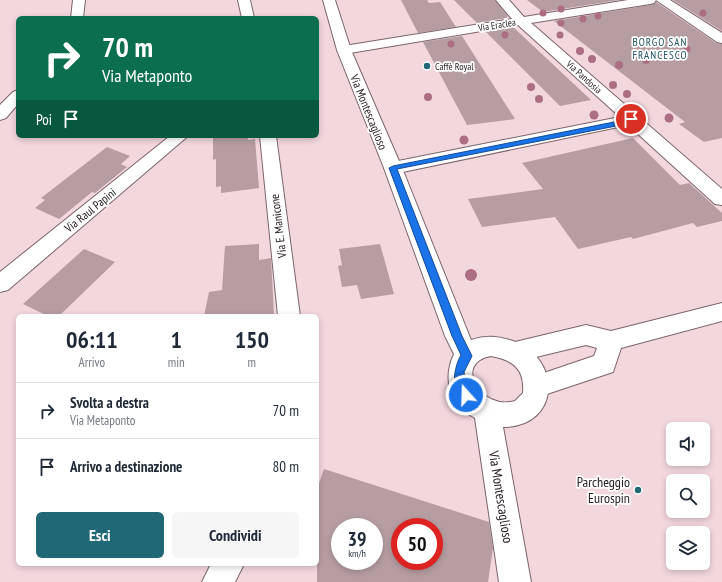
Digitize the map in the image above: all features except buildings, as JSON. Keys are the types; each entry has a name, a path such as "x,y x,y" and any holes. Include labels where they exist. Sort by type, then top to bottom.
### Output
{"street":[{"path":"78,16 79,0"},
{"path":"244,0 248,16"},
{"name":"Via Montescaglioso","path":"329,0 344,50 393,168 457,336 467,356"},
{"name":"Via Pandosia","path":"502,0 521,21 722,199"},
{"name":"Via Eraclea","path":"344,50 650,0"},
{"path":"662,0 722,39"},
{"path":"0,115 16,97"},
{"path":"393,168 616,124 631,119"},
{"name":"Via Raul Papini","path":"0,284 178,138"},
{"name":"Via E. Manicone","path":"268,138 289,314"},
{"path":"515,352 586,334 611,341 722,312"},
{"path":"538,386 604,364 611,341"},
{"path":"491,346 508,348 515,352 523,357 534,370 538,386 534,400 522,411 506,415 487,412 471,402 461,388 459,372 464,358 475,349 491,346"},
{"name":"Via Montescaglioso","path":"487,412 515,582"},
{"path":"218,582 227,566"}],"place":[{"name":"Caffè Royal","path":"427,66"},
{"name":"Parcheggio Eurospin","path":"638,490"}],"district":[{"name":"BORGO SAN FRANCESCO","path":"660,48"}],"route":[{"path":"466,395 461,388 459,372 464,358 467,356 457,336 393,168 616,124 631,119"}]}
